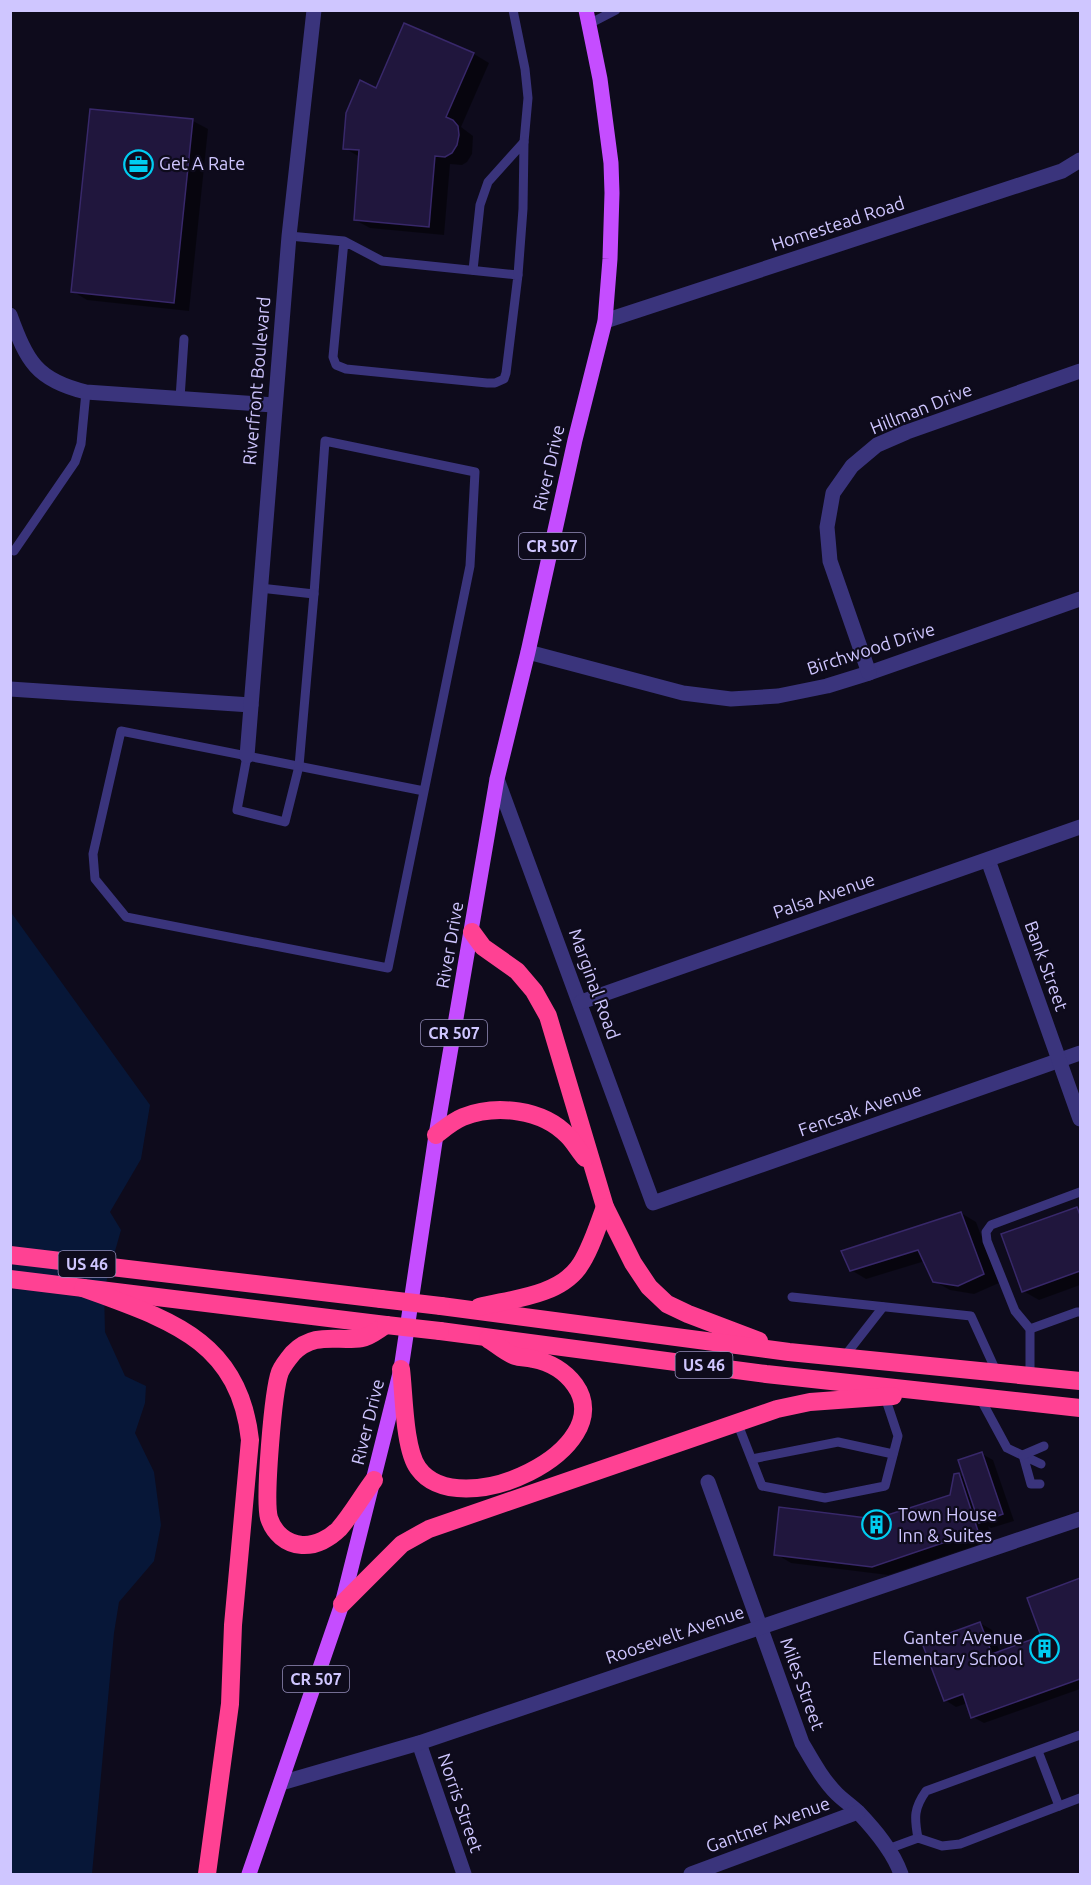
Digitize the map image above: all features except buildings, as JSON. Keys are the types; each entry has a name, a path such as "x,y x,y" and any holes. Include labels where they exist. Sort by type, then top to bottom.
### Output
{"highway":[{"path":"472,932 483,947 517,971 534,991 548,1016 605,1207 649,1287 667,1304 688,1314 789,1352"},
{"path":"436,1135 454,1122 472,1114 489,1111 521,1112 552,1124 567,1135 593,1169"},
{"path":"467,1309 536,1293 562,1283 578,1267 605,1207"},
{"name":"US 46","path":"10,1255 467,1309 789,1352 1080,1381"},
{"name":"US 46","path":"10,1279 83,1288 159,1307 386,1325 766,1374 1080,1408"},
{"path":"159,1307 204,1345 225,1367 235,1383 244,1406 250,1440 233,1625 230,1704 207,1875"},
{"path":"374,1480 339,1529 321,1542 303,1545 293,1543 285,1540 273,1527 267,1508 274,1395 285,1364 299,1348 314,1341 334,1337 364,1338 386,1325"},
{"path":"401,1369 412,1457 423,1473 437,1484 457,1489 486,1486 516,1478 543,1464 567,1444 579,1429 583,1409 581,1394 569,1377 554,1366 534,1359 513,1356 484,1336"},
{"path":"342,1604 402,1544 429,1529 777,1409 810,1402 924,1392"}],"main road":[{"name":"River Drive","path":"249,1875 342,1604 401,1369 436,1135 497,779 575,440 605,321 610,258 612,183 609,138 588,17"}],"street":[{"name":"Riverfront Boulevard","path":"247,756 289,236 314,10"},
{"name":"Homestead Road","path":"605,321 1062,171 1080,160"},
{"path":"10,315 23,350 31,362 52,380 66,387 86,392 274,405"},
{"name":"Hillman Drive","path":"869,673 830,561 827,527 834,493 852,466 877,445 907,432 1080,371"},
{"name":"Birchwood Drive","path":"528,652 683,693 731,699 778,696 827,686 869,673 1080,599"},
{"path":"10,689 251,705"},
{"name":"Marginal Road","path":"497,779 581,1002 653,1203"},
{"name":"Palsa Avenue","path":"581,1002 1080,827"},
{"name":"Bank Street","path":"988,860 1080,1119"},
{"name":"Fencsak Avenue","path":"653,1203 1080,1053"},
{"name":"Miles Street","path":"708,1482 802,1743 817,1769 836,1793 858,1812 888,1849 901,1875"},
{"name":"Roosevelt Avenue","path":"281,1783 419,1743 1080,1519"},
{"name":"Norris Street","path":"419,1743 464,1875"},
{"name":"Gantner Avenue","path":"691,1875 858,1812"}],"lane":[{"path":"344,241 333,357 336,365 346,369 487,383 501,381 506,374 518,275 528,98 513,10"},
{"path":"588,17 616,10"},
{"path":"472,270 480,205 488,182 524,142"},
{"path":"289,236 344,241 382,261 518,275"},
{"path":"180,398 184,339"},
{"path":"10,550 14,551 75,462 81,444 86,392"},
{"path":"247,756 237,810 285,822 299,766 325,441 475,472 470,566 388,968 126,917 95,879 93,855 121,731 299,766 424,791"},
{"path":"260,588 314,594"},
{"path":"1030,1377 1030,1329 1015,1311 987,1241 986,1232 991,1225 1080,1192"},
{"path":"792,1297 971,1316 998,1374"},
{"path":"843,1357 883,1307"},
{"path":"1030,1329 1080,1312"},
{"path":"737,1422 762,1486 825,1498 885,1486 898,1436 885,1397"},
{"path":"980,1398 1007,1448 1041,1464"},
{"path":"752,1459 838,1442 893,1454"},
{"path":"1023,1455 1044,1446"},
{"path":"1023,1455 1031,1484 1040,1484"},
{"path":"918,1838 915,1823 916,1804 926,1791 1080,1735"},
{"path":"1038,1751 1059,1806"},
{"path":"888,1849 918,1838 942,1846 960,1844 1080,1798"}],"water":[{"path":"10,911 150,1105 141,1159 110,1212 121,1230 104,1290 105,1332 125,1376 146,1386 145,1403 135,1433 154,1472 161,1525 154,1561 119,1602 114,1633 92,1874 11,1874"}],"place":[{"name":"Get A Rate","path":"138,164"},
{"name":"Town House Inn & Suites","path":"877,1525"},
{"name":"Ganter Avenue Elementary School","path":"1044,1648"}]}
